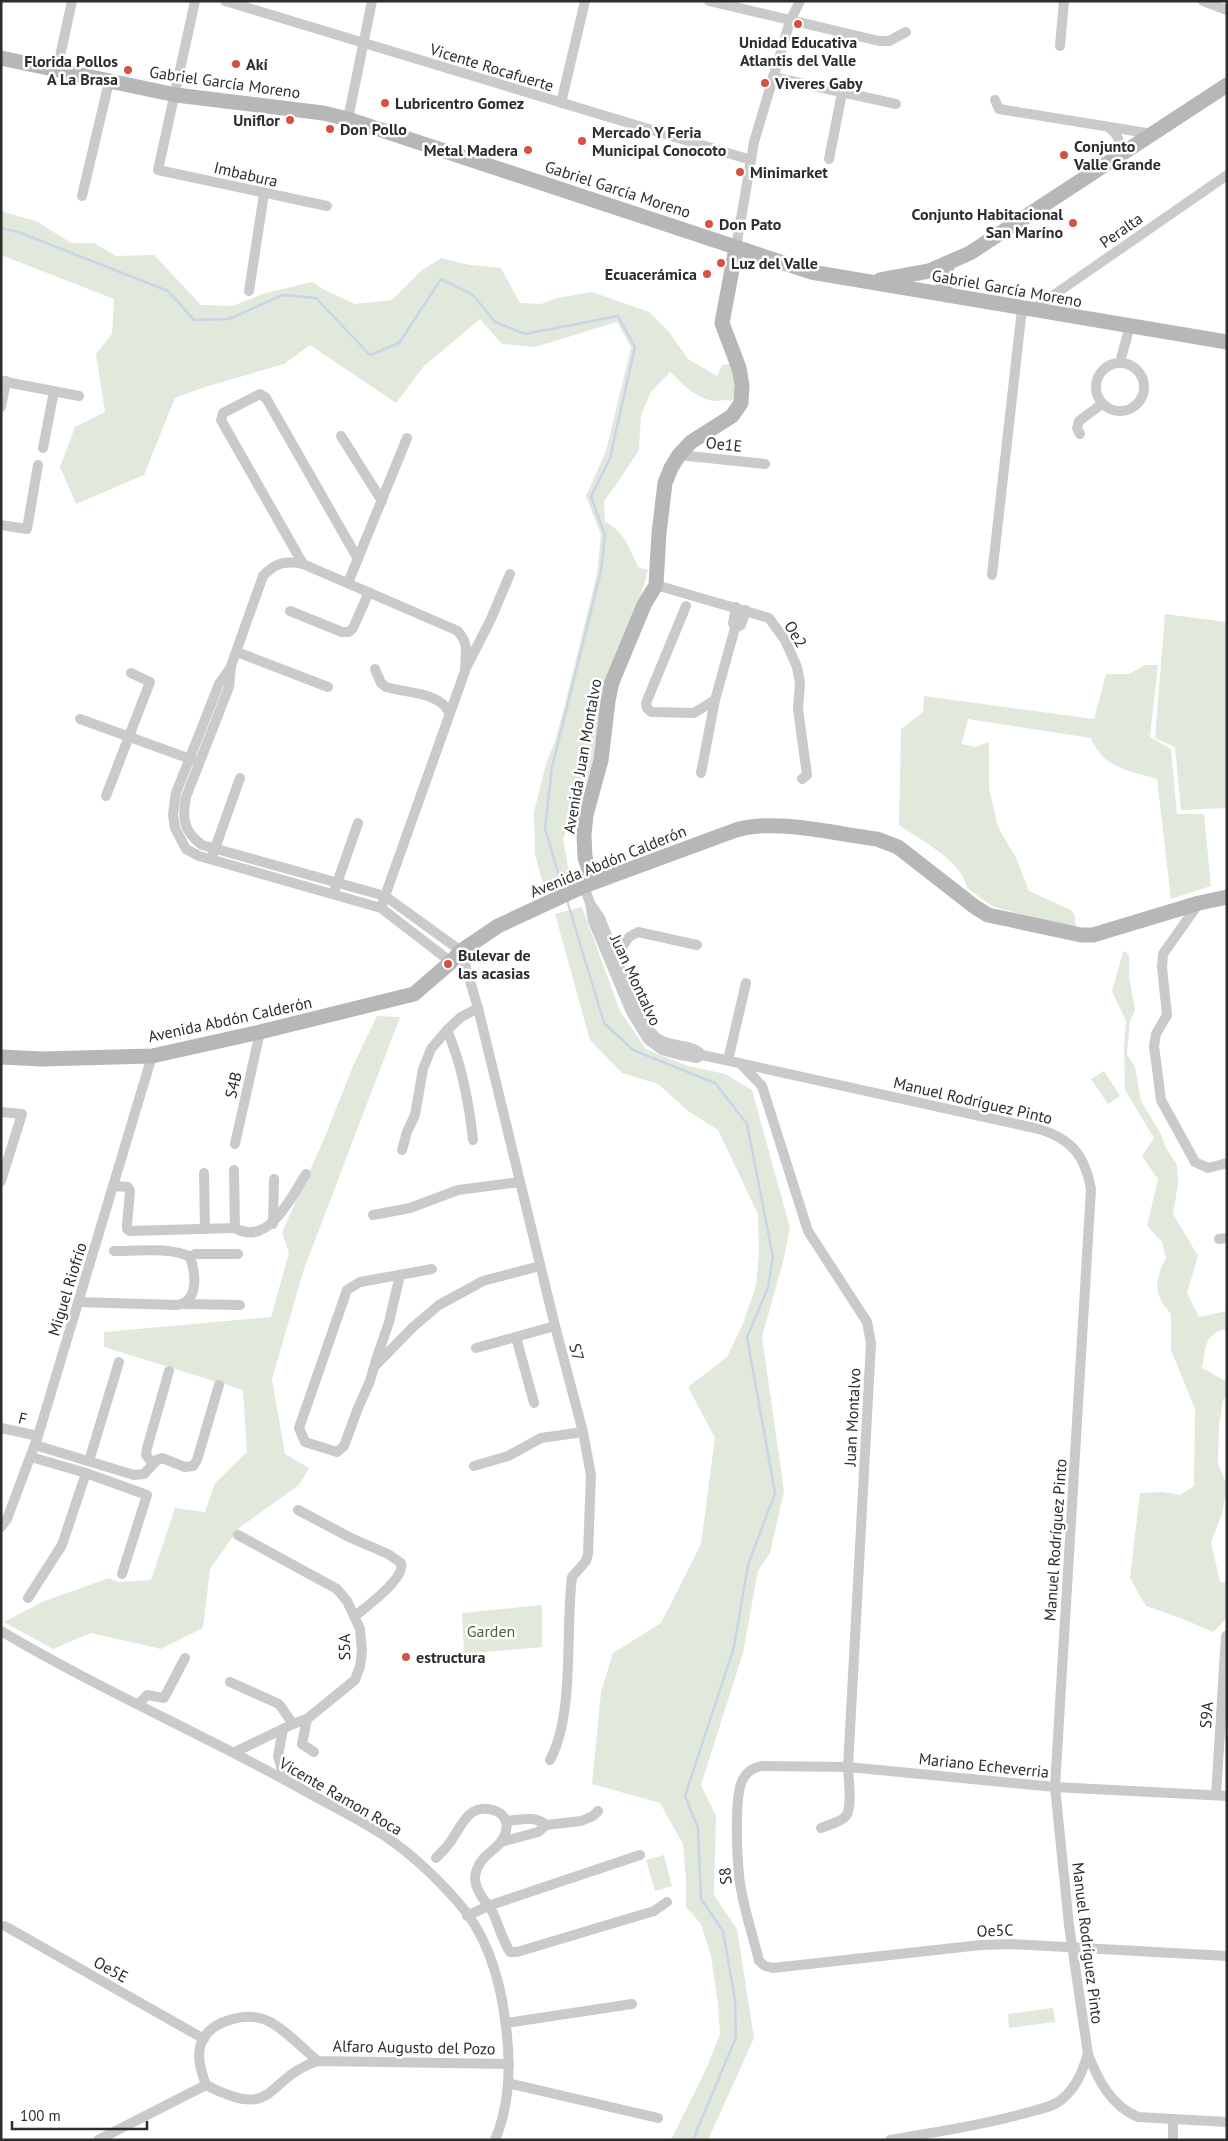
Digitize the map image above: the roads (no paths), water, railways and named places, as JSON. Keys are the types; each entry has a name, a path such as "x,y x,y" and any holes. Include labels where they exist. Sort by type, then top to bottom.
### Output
{"street":[{"path":"57,70 72,1"},
{"path":"176,95 195,1"},
{"name":"Vicente Rocafuerte","path":"225,1 751,160"},
{"path":"348,119 372,1"},
{"path":"561,103 584,1"},
{"path":"709,1 879,41 889,41 906,32"},
{"name":"Avenida Juan Montalvo","path":"584,886 586,815 600,760 608,701 622,655 644,606 656,585 659,533 665,483 679,455 691,442 732,416 741,403 742,385 739,368 722,323 751,160 790,21 800,1"},
{"path":"1060,46 1064,1"},
{"path":"1204,1 1227,10"},
{"name":"Gabriel García Moreno","path":"1,58 176,95 323,113 348,119 811,272 1227,342"},
{"path":"774,77 896,104"},
{"path":"82,196 109,82"},
{"path":"851,280 891,279 910,276 948,264 993,240 1120,153 1153,134 1227,85"},
{"path":"829,159 842,93"},
{"name":"Imbabura","path":"176,95 158,170 264,194 328,206"},
{"path":"995,100 999,110 1153,134"},
{"path":"1108,128 1115,132 1120,142 1120,153"},
{"name":"Peralta","path":"1027,309 1227,174"},
{"path":"249,291 264,194"},
{"path":"947,295 942,280 948,264"},
{"path":"992,575 1027,309"},
{"path":"1120,362 1130,326"},
{"path":"1120,362 1129,364 1136,369 1142,376 1144,384 1140,401 1126,411 1109,409 1102,404 1096,391 1096,382 1099,374 1112,364 1120,362"},
{"path":"1,407 3,381 79,396"},
{"path":"43,448 54,391"},
{"path":"303,564 221,420 223,413 260,394 266,398 358,559"},
{"path":"1080,434 1077,428 1079,421 1102,404"},
{"path":"341,436 382,501"},
{"path":"348,583 407,438"},
{"name":"Oe1E","path":"679,455 765,464"},
{"path":"1,525 27,529 38,466"},
{"path":"456,957 385,896 202,845 194,839 185,824 183,814 186,797 199,763 205,733 219,684 231,666 263,576 270,568 285,561 303,564 458,631 464,640 466,648 465,671"},
{"path":"381,908 449,712 465,671 491,619 510,574"},
{"name":"Oe2","path":"656,585 769,618 785,640 797,667 800,683 798,710 807,775 802,779"},
{"path":"290,611 342,632 349,632 354,628 369,592"},
{"path":"686,606 646,703 647,708 651,712 694,713 704,716 710,726"},
{"path":"702,773 715,700 735,628 733,623 741,609"},
{"path":"237,652 328,687"},
{"path":"374,669 382,683 386,686 436,698 449,712"},
{"path":"106,796 150,682 130,674"},
{"path":"694,713 715,700"},
{"path":"80,719 199,763"},
{"path":"205,733 189,758 176,793 173,814 175,828 186,848 199,856 381,908 456,957"},
{"path":"212,860 214,848 240,778"},
{"path":"334,895 358,823"},
{"name":"Avenida Abdón Calderón","path":"1,1058 152,1056 260,1032 414,994 456,957 498,926 554,898 736,830 755,825 773,825 886,842 898,847 975,908 988,915 1081,935 1093,935 1199,903 1227,897"},
{"path":"270,876 272,864"},
{"name":"Juan Montalvo","path":"584,886 596,930 631,1012 645,1036 657,1048 668,1052 697,1058 702,1055"},
{"name":"Juan Montalvo","path":"590,903 600,918 650,1032 663,1042 698,1050 702,1055 739,1062 762,1086 808,1231 861,1312 870,1332 848,1767 849,1799 847,1814 841,1820 820,1828"},
{"path":"1199,903 1164,954 1162,967 1167,1015 1156,1034 1154,1046 1161,1100 1195,1162 1208,1168 1227,1163"},
{"path":"616,956 629,937 638,932 697,945"},
{"name":"S7","path":"456,957 478,1008 540,1266 583,1432 591,1475 588,1554 586,1561 572,1577 564,1713 560,1738 550,1760"},
{"path":"728,1060 746,983"},
{"path":"402,1150 407,1132 415,1115 423,1069 431,1049 461,1017 478,1008"},
{"path":"447,1030 462,1072 470,1109 473,1140"},
{"name":"S4B","path":"235,1144 260,1032"},
{"name":"Miguel Riofrío","path":"3,1521 31,1457 152,1056"},
{"name":"Manuel Rodríguez Pinto","path":"739,1062 1039,1128 1064,1139 1082,1158 1088,1172 1091,1189 1055,1787 1072,1947 1088,2054 1082,2074 1076,2084 1069,2093 1054,2105 986,2124 890,2140"},
{"path":"1,1112 22,1114 1,1181"},
{"path":"234,1170 235,1228"},
{"path":"204,1173 204,1229"},
{"path":"113,1186 128,1187 130,1191 126,1224 127,1229 130,1231 235,1228 247,1232 263,1230 273,1224 306,1174"},
{"path":"273,1224 274,1179"},
{"path":"373,1215 410,1208 458,1190 520,1182"},
{"path":"114,1251 183,1253 190,1257 193,1266 193,1288 190,1299 185,1304"},
{"path":"190,1257 195,1254 238,1254"},
{"path":"374,1367 406,1334 439,1305 497,1276 540,1266"},
{"path":"400,1275 389,1322 370,1381 344,1446 337,1452 305,1442 299,1428 347,1290 360,1282 432,1269"},
{"path":"78,1302 240,1305"},
{"path":"389,1322 397,1332 406,1334"},
{"path":"476,1348 555,1326"},
{"path":"516,1337 534,1403"},
{"path":"89,1461 118,1362"},
{"path":"169,1370 147,1448 146,1455 154,1464 162,1458 185,1467 193,1466 197,1460 219,1385"},
{"name":"F","path":"1,1428 89,1461 134,1475 144,1474 154,1464"},
{"path":"474,1466 508,1456 541,1438 583,1432"},
{"path":"31,1457 86,1473 147,1495 122,1574"},
{"path":"28,1598 62,1545 86,1473"},
{"path":"298,1510 388,1554 401,1563 401,1570 396,1579 355,1616"},
{"name":"S5A","path":"235,1752 307,1719 355,1680 360,1666 362,1651 360,1629 355,1616 337,1589 238,1535"},
{"name":"Vicente Ramon Roca","path":"1,1631 46,1658 235,1752 378,1832 434,1877 458,1902 468,1916 486,1947 502,1994 509,2064 502,2123 495,2140"},
{"name":"S9A","path":"1216,1795 1226,1636"},
{"path":"139,1704 147,1695 164,1698 185,1658"},
{"path":"230,1682 279,1704 293,1724"},
{"path":"307,1719 302,1744 314,1752"},
{"path":"283,1729 278,1756 286,1780"},
{"name":"Mariano Echeverria","path":"742,1779 753,1768 761,1766 848,1767 1055,1787 1227,1796"},
{"name":"S8","path":"742,1779 738,1796 739,1876 759,1961 765,1966"},
{"path":"436,1858 451,1842 468,1814 480,1808 492,1809 502,1814 506,1821 507,1831 501,1842 484,1857 478,1867 475,1878 476,1887 488,1906 510,1952 517,1952 654,1911 667,1902"},
{"path":"501,1842 538,1832 546,1826 581,1821 593,1816 598,1810"},
{"path":"506,1821 536,1819 542,1821 546,1826"},
{"path":"468,1916 488,1906 640,1855"},
{"name":"Oe5E","path":"5,1926 204,2038"},
{"name":"Oe5C","path":"765,1966 772,1968 981,1945 1072,1947 1227,1956"},
{"path":"506,2023 632,2004"},
{"name":"Alfaro Augusto del Pozo","path":"204,2038 231,2019 240,2016 250,2016 267,2020 318,2061"},
{"path":"98,2140 206,2085 200,2063 204,2038"},
{"path":"1088,2054 1100,2083 1126,2112 1138,2117 1227,2122"},
{"name":"Alfaro Augusto del Pozo","path":"206,2085 248,2100 267,2096 301,2067 318,2061 509,2064"},
{"path":"508,2083 658,2118"},
{"path":"1172,2140 1173,2119"}],"waterway":[{"path":"1,228 21,233 168,291 194,320 229,319 283,295 316,298 370,355 399,343 441,279 473,295 495,322 525,334 618,316 635,347 610,458 591,497 605,535 601,571 552,767 545,828 563,890"},
{"path":"567,900 604,1023 633,1050 715,1083 747,1124 773,1257 768,1288 747,1337 775,1493 748,1565 734,1647 685,1796 698,1828 701,1899 723,1931 735,2000 736,2037 693,2140"}],"place":[{"name":"Unidad Educativa Atlantis del Valle","path":"798,24"},
{"name":"Akí","path":"236,64"},
{"name":"Florida Pollos A La Brasa","path":"128,70"},
{"name":"Viveres Gaby","path":"765,83"},
{"name":"Lubricentro Gomez","path":"385,103"},
{"name":"Uniflor","path":"290,120"},
{"name":"Don Pollo","path":"330,129"},
{"name":"Mercado Y Feria Municipal Conocoto","path":"582,141"},
{"name":"Metal Madera","path":"528,150"},
{"name":"Conjunto Valle Grande","path":"1064,155"},
{"name":"Minimarket","path":"740,172"},
{"name":"Conjunto Habitacional San Maríno","path":"1073,223"},
{"name":"Don Pato","path":"709,224"},
{"name":"Luz del Valle","path":"721,263"},
{"name":"Ecuacerámica","path":"707,274"},
{"name":"Bulevar de las acasias","path":"448,964"},
{"name":"estructura","path":"406,1657"}],"park label":[{"name":"Garden","path":"491,1631"}]}
